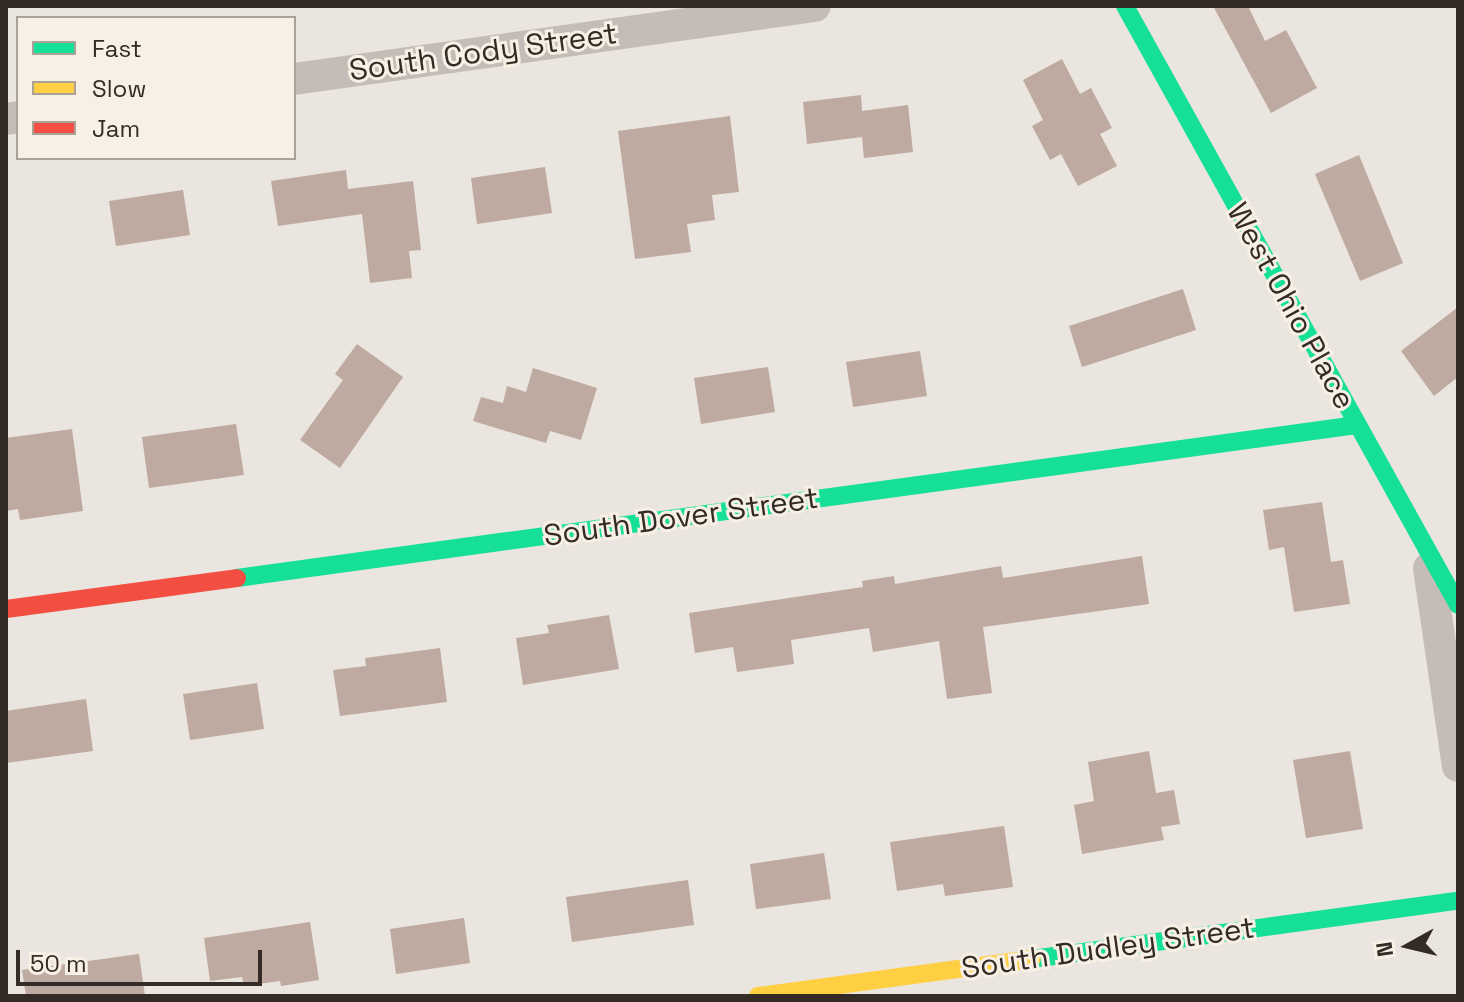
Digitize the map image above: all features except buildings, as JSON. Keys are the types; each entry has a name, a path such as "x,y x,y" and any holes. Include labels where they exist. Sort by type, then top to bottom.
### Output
{"street":[{"name":"South Cody Street","path":"296,79 815,6"},
{"name":"West Ohio Place","path":"1125,6 1458,605"},
{"name":"South Dover Street","path":"6,609 1357,425"},
{"path":"1427,549 1458,766"},
{"name":"South Dudley Street","path":"758,996 1458,901"}],"traffic: fast":[{"path":"1125,6 1458,605"},
{"path":"237,578 1357,425"},
{"path":"1032,959 1458,901"}],"traffic: slow":[{"path":"758,996 1032,959"}],"traffic: jam":[{"path":"6,609 237,578"}]}
